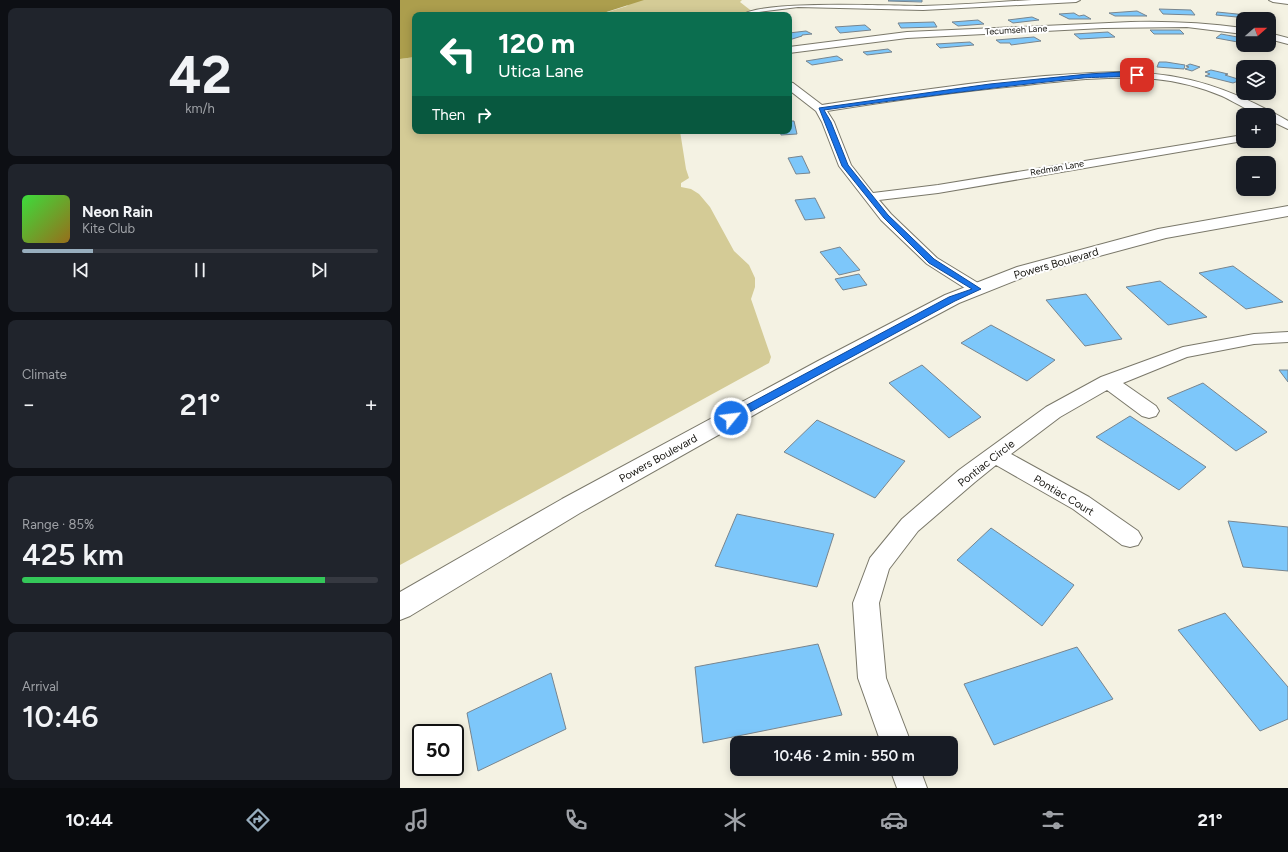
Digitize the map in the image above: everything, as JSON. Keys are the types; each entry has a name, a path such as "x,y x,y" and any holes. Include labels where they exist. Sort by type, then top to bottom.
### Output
{"main road":[{"name":"Powers Boulevard","path":"400,607 571,506 825,366 952,299 1023,271 1164,233 1288,211"}],"street":[{"path":"753,12 757,10 798,5 923,8 1076,0"},
{"path":"1273,0 1288,2"},
{"name":"Tecumseh Lane","path":"792,50 908,35 1130,23 1184,23 1236,30"},
{"path":"1276,37 1288,40"},
{"path":"820,109 990,86 1122,74 1152,76 1198,84 1232,96 1255,108"},
{"path":"792,87 820,109 828,122 845,166 886,217 932,261 977,289"},
{"path":"1276,119 1288,126"},
{"path":"1276,132 1288,130"},
{"name":"Redman Lane","path":"870,196 938,189 1236,139"},
{"name":"Pontiac Circle","path":"893,736 872,678 866,603 878,566 910,524 967,476 1053,412 1108,381 1127,375 1183,352 1254,339 1288,337"},
{"path":"1108,381 1149,411"},
{"name":"Pontiac Court","path":"995,455 1080,503 1130,538"},
{"path":"908,776 912,788"}],"shaded area":[{"path":"400,0 644,0 606,12 412,12 412,57 400,59"},
{"path":"632,0 742,0 740,2 753,12 608,12 627,6"},
{"path":"412,57 412,134 680,134 686,169 689,178 681,183 681,187 691,189 699,194 710,207 734,251 749,265 755,278 755,287 751,299 771,357 769,363 400,565 400,59"}],"building":[{"path":"922,0 922,2 888,1"},
{"path":"1159,9 1191,10 1195,15 1163,14"},
{"path":"1137,11 1147,16 1115,16 1109,13"},
{"path":"1217,12 1236,14 1236,17 1216,15"},
{"path":"1074,13 1079,16 1084,15 1091,19 1069,19 1059,14"},
{"path":"1032,17 1039,20 1013,23 1008,20"},
{"path":"978,20 984,24 958,26 952,22"},
{"path":"934,22 937,27 901,28 898,23"},
{"path":"865,25 871,30 840,33 835,27"},
{"path":"1150,30 1180,30 1184,34 1154,34"},
{"path":"806,31 812,34 802,35 792,39 792,33"},
{"path":"1108,32 1115,37 1080,39 1074,34"},
{"path":"1221,34 1236,37 1236,42 1216,38"},
{"path":"1034,37 1041,41 1011,45 1010,43 1000,43 996,40"},
{"path":"970,42 974,45 940,48 936,44"},
{"path":"888,49 892,52 867,55 863,52"},
{"path":"837,56 843,60 812,65 806,61"},
{"path":"1159,62 1185,65 1184,69 1157,67"},
{"path":"1190,64 1200,67 1192,71 1185,69 1189,67 1186,66"},
{"path":"1211,70 1228,74 1225,75 1236,78 1236,82 1233,83 1205,76 1210,74 1205,72"},
{"path":"792,121 794,121 797,134 781,135 792,134"},
{"path":"802,156 810,173 796,174 788,158"},
{"path":"815,198 825,218 805,220 795,200"},
{"path":"840,247 860,270 839,275 820,252"},
{"path":"1233,266 1283,302 1246,309 1199,273"},
{"path":"859,274 867,285 843,290 835,279"},
{"path":"1160,281 1207,317 1168,325 1126,287"},
{"path":"1086,294 1122,339 1085,346 1046,300"},
{"path":"991,325 1055,360 1027,381 961,343"},
{"path":"922,365 981,417 949,438 889,383"},
{"path":"1279,370 1288,370 1288,382"},
{"path":"1203,383 1267,432 1236,451 1167,398"},
{"path":"1130,416 1206,467 1179,490 1096,437"},
{"path":"817,420 905,461 875,498 784,452"},
{"path":"737,514 834,534 817,587 715,566"},
{"path":"1228,521 1288,527 1288,571 1243,567"},
{"path":"991,528 1074,585 1042,626 957,560"},
{"path":"1225,613 1288,687 1288,719 1260,731 1178,630"},
{"path":"818,644 842,715 738,736 730,736 730,738 703,743 695,667"},
{"path":"1077,647 1113,699 994,745 964,684"},
{"path":"551,673 566,729 478,771 467,713"}],"route":[{"path":"731,418 825,366 952,299 977,289 932,261 886,217 845,166 828,122 820,109 990,86 1088,76 1122,74 1137,75"}]}
